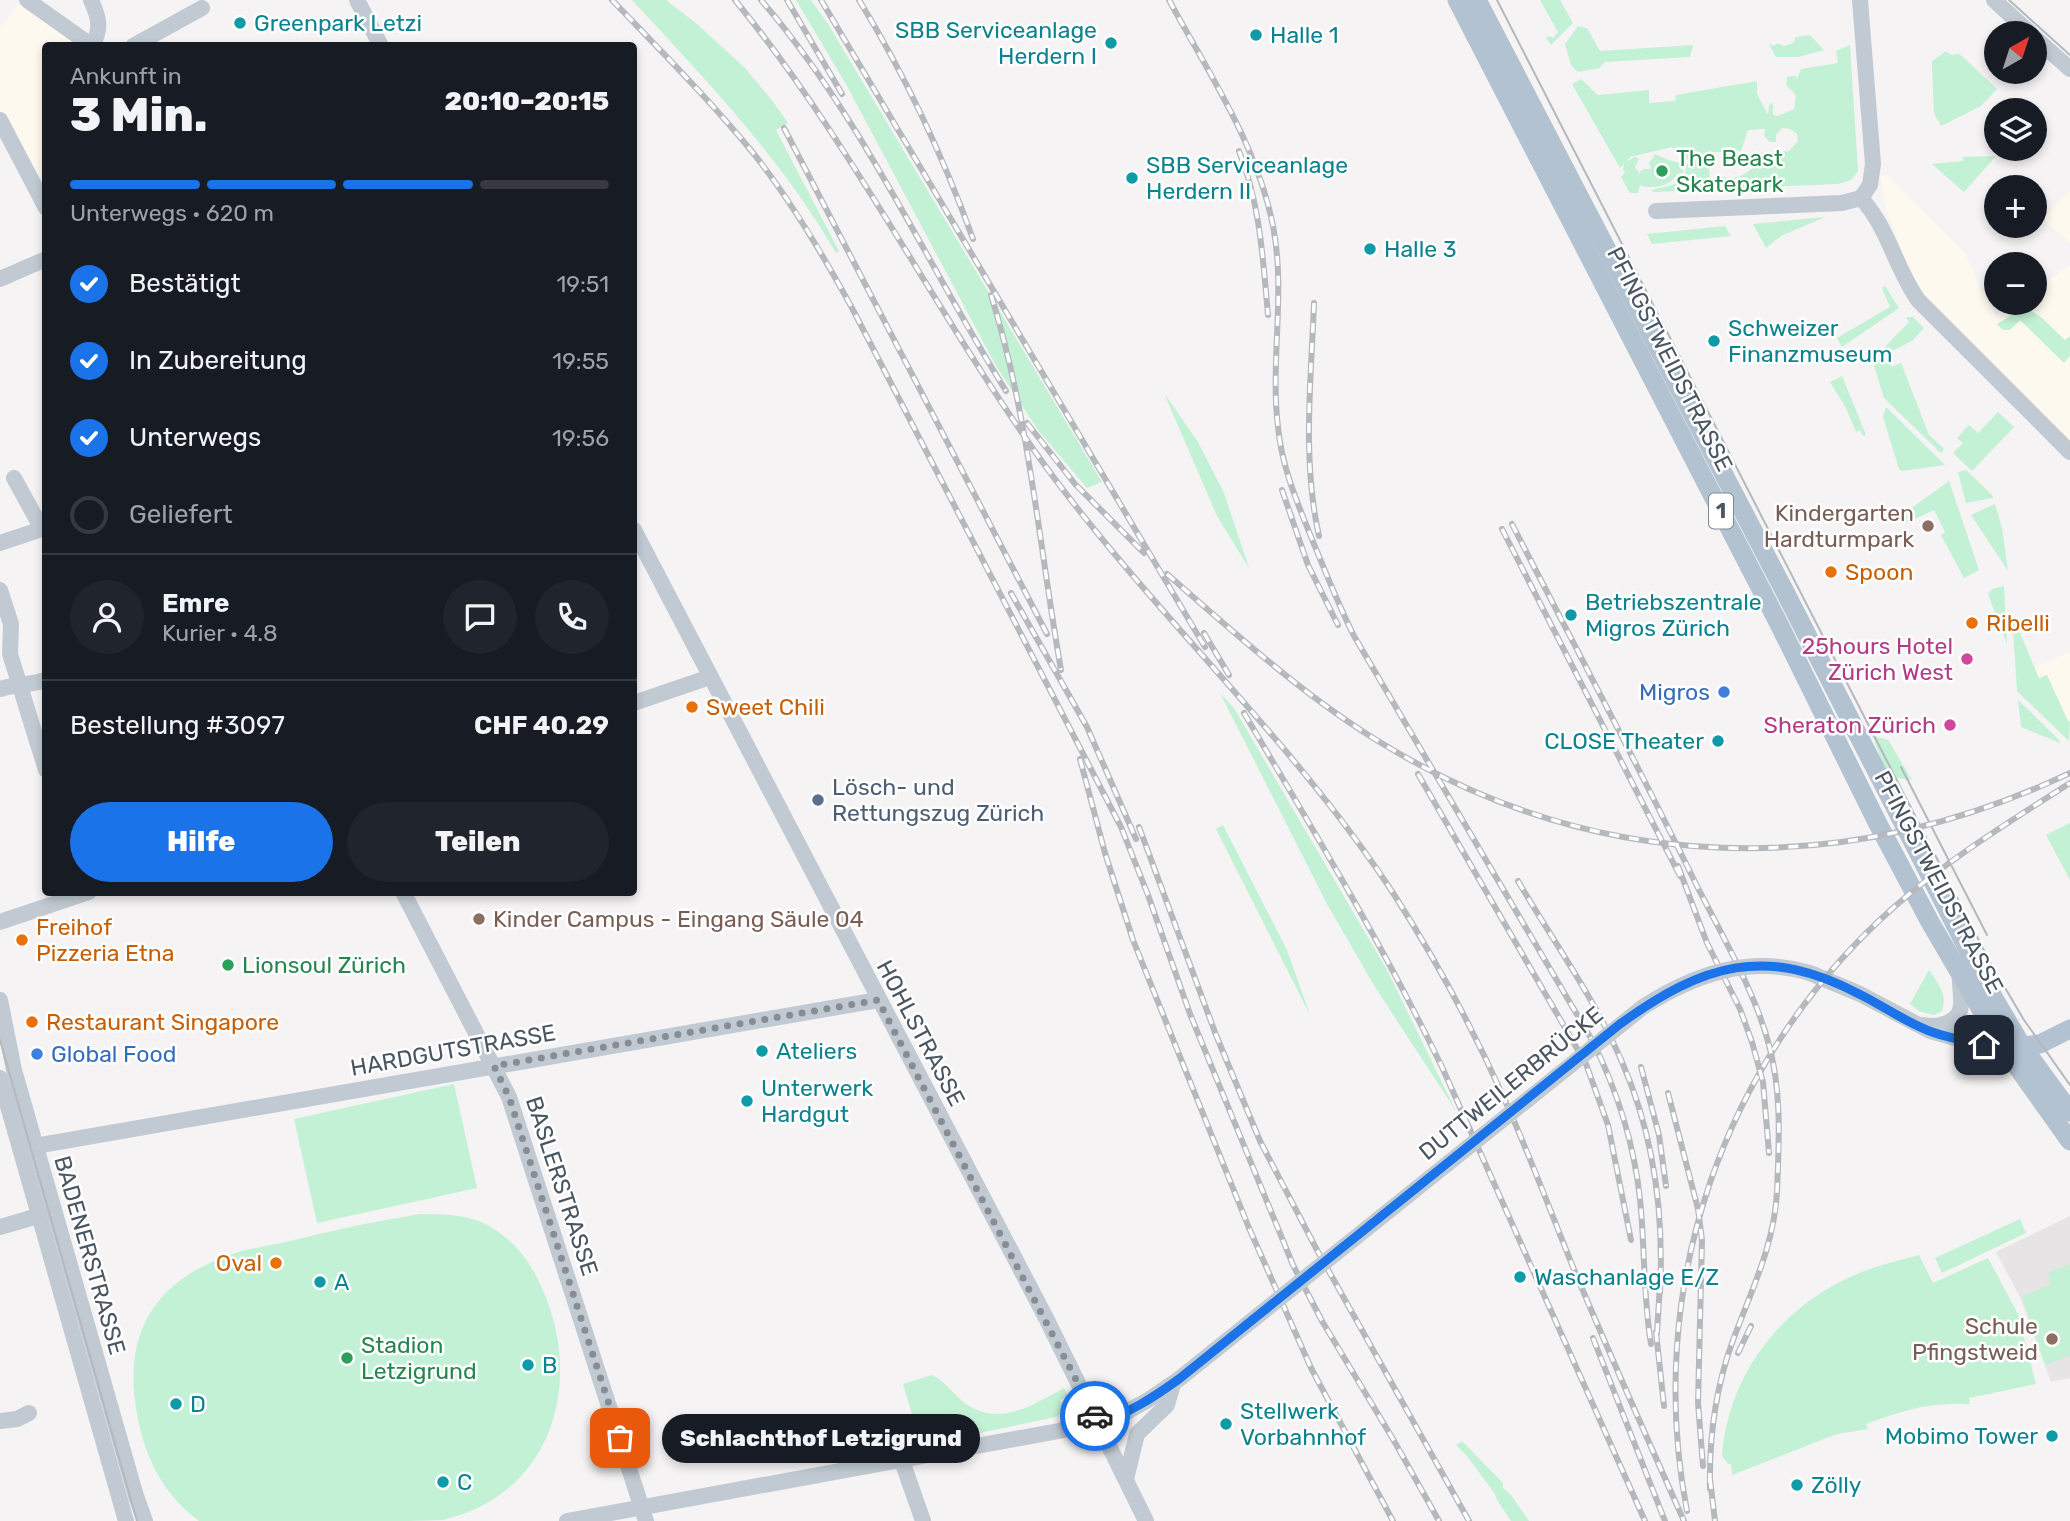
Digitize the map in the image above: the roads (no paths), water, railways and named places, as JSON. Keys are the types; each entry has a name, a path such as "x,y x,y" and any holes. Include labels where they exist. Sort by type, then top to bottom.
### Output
{"main road":[{"name":"PFINGSTWEIDSTRASSE","path":"1457,0 1780,626 1878,824 1960,975 2012,1047 2070,1141"},
{"name":"PFINGSTWEIDSTRASSE","path":"1477,0 1986,985 2012,1047 2070,1112"},
{"path":"2012,1047 2045,1042 2070,1029"}],"street":[{"path":"27,0 86,42"},
{"path":"91,0 99,24 94,42"},
{"path":"357,0 379,42"},
{"path":"1656,211 1842,203 1861,198 1870,184 1873,164 1860,0"},
{"path":"1994,0 2017,21"},
{"path":"140,42 202,8"},
{"path":"2048,50 2070,69"},
{"path":"0,120 42,200"},
{"path":"1861,198 1882,226 1906,282 1917,300 2070,452"},
{"path":"0,279 42,261"},
{"path":"14,478 42,526"},
{"path":"0,543 42,530"},
{"name":"HOHLSTRASSE","path":"637,536 1098,1423 1146,1521"},
{"path":"0,590 11,624 10,654 42,757"},
{"path":"637,701 710,677"},
{"path":"0,689 19,684 29,686 42,681"},
{"path":"0,922 77,896"},
{"name":"BASLERSTRASSE","path":"405,896 509,1097 644,1515"},
{"name":"DUTTWEILERBRÜCKE","path":"567,1521 644,1515 1116,1418 1176,1381 1620,1024 1654,1000 1703,975 1745,966 1788,967 1810,972 1945,1037 2012,1047"},
{"path":"1905,1019 1928,1027 1947,1024 1959,1013 1960,975"},
{"name":"BADENERSTRASSE","path":"0,1000 35,1146 145,1521"},
{"name":"HARDGUTSTRASSE","path":"35,1146 878,1000"},
{"name":"BADENERSTRASSE","path":"0,1078 7,1129 38,1213 126,1521"},
{"path":"0,1227 31,1218 38,1213"},
{"path":"1126,1479 1137,1433 1167,1405 1176,1381"},
{"path":"0,1421 17,1419 29,1413"},
{"path":"902,1461 920,1515"}],"tram line":[{"path":"1497,0 1991,964 2024,1020 2070,1085"},
{"path":"2009,0 2070,55"},
{"path":"1901,767 1987,935"},
{"path":"0,1040 137,1521"}],"railway":[{"path":"612,0 754,154 806,229 852,308 1121,827 1190,1014 1293,1265 1322,1321 1439,1521"},
{"path":"735,0 816,109 1036,453 1124,565 1310,781 1354,837 1410,920 1453,994 1503,1096 1588,1303 1684,1521"},
{"path":"761,0 797,45 862,141 1006,391"},
{"path":"787,0 842,94"},
{"path":"821,0 1205,647"},
{"path":"859,0 922,116 973,239"},
{"path":"1169,0 1230,109 1266,196 1277,251 1276,402 1280,443 1292,489 1316,549 1354,636 1592,1040 1617,1098 1629,1137 1637,1178 1651,1344"},
{"path":"784,128 1047,634"},
{"path":"1239,151 1256,211 1268,315"},
{"path":"991,295 1024,434 1061,670"},
{"path":"1314,303 1309,449 1319,536"},
{"path":"1027,423 1075,484 1144,553"},
{"path":"1282,490 1308,565 1338,625"},
{"path":"1512,524 1736,962 1763,1025 1773,1063 1779,1118 1775,1212 1766,1251 1721,1379 1712,1434 1710,1489"},
{"path":"1502,529 1680,876"},
{"path":"1167,574 1299,685 1383,744 1465,787 1549,819 1635,839 1722,848 1810,845 1898,832 1984,808 2070,773"},
{"path":"1011,593 1087,727 1136,839"},
{"path":"1204,633 1229,675"},
{"path":"1244,713 1372,932 1442,1067 1645,1521"},
{"path":"1080,759 1105,853 1133,940 1249,1228 1311,1368 1393,1521"},
{"path":"1418,774 1586,1064 1608,1125 1631,1240"},
{"path":"1687,1511 1677,1427 1677,1344 1688,1262 1710,1182 1742,1106 1783,1035 1834,968 1893,908 1957,858 2070,783"},
{"path":"1139,827 1216,1035 1260,1141 1317,1250 1469,1521"},
{"path":"1678,866 1707,943 1740,1009 1752,1042 1763,1082 1769,1153"},
{"path":"1518,881 1599,1016 1633,1090 1649,1146 1658,1204 1660,1292"},
{"path":"1641,1067 1659,1135 1666,1186"},
{"path":"1668,1093 1698,1209 1702,1240 1698,1403 1703,1466"},
{"path":"1657,1333 1660,1284"},
{"path":"1738,1353 1751,1326"},
{"path":"1656,1332 1664,1406"},
{"path":"1593,1338 1665,1521"},
{"path":"1710,1479 1715,1521"}],"place":[{"name":"Greenpark Letzi","path":"240,23"},
{"name":"Halle 1","path":"1256,35"},
{"name":"SBB Serviceanlage Herdern I","path":"1111,43"},
{"name":"The Beast Skatepark","path":"1662,171"},
{"name":"SBB Serviceanlage Herdern II","path":"1132,178"},
{"name":"Halle 3","path":"1370,249"},
{"name":"Schweizer Finanzmuseum","path":"1714,341"},
{"name":"Kindergarten Hardturmpark","path":"1928,526"},
{"name":"Spoon","path":"1831,572"},
{"name":"Betriebszentrale Migros Zürich","path":"1571,615"},
{"name":"Ribelli","path":"1972,623"},
{"name":"25hours Hotel Zürich West","path":"1967,659"},
{"name":"Migros","path":"1724,692"},
{"name":"Sweet Chili","path":"692,707"},
{"name":"Sheraton Zürich","path":"1950,725"},
{"name":"CLOSE Theater","path":"1718,741"},
{"name":"Lösch- und Rettungszug Zürich","path":"818,800"},
{"name":"Kinder Campus - Eingang Säule 04","path":"479,919"},
{"name":"Freihof Pizzeria Etna","path":"22,940"},
{"name":"Lionsoul Zürich","path":"228,965"},
{"name":"Restaurant Singapore","path":"32,1022"},
{"name":"Ateliers","path":"762,1051"},
{"name":"Global Food","path":"37,1054"},
{"name":"Unterwerk Hardgut","path":"747,1101"},
{"name":"Oval","path":"276,1263"},
{"name":"Waschanlage E/Z","path":"1520,1277"},
{"name":"A","path":"320,1282"},
{"name":"Schule Pfingstweid","path":"2052,1339"},
{"name":"Stadion Letzigrund","path":"347,1358"},
{"name":"B","path":"528,1365"},
{"name":"D","path":"176,1404"},
{"name":"Stellwerk Vorbahnhof","path":"1226,1424"},
{"name":"Mobimo Tower","path":"2052,1436"},
{"name":"Schlachthof Letzigrund","path":"620,1438"},
{"name":"C","path":"443,1482"},
{"name":"Zölly","path":"1797,1485"}]}
